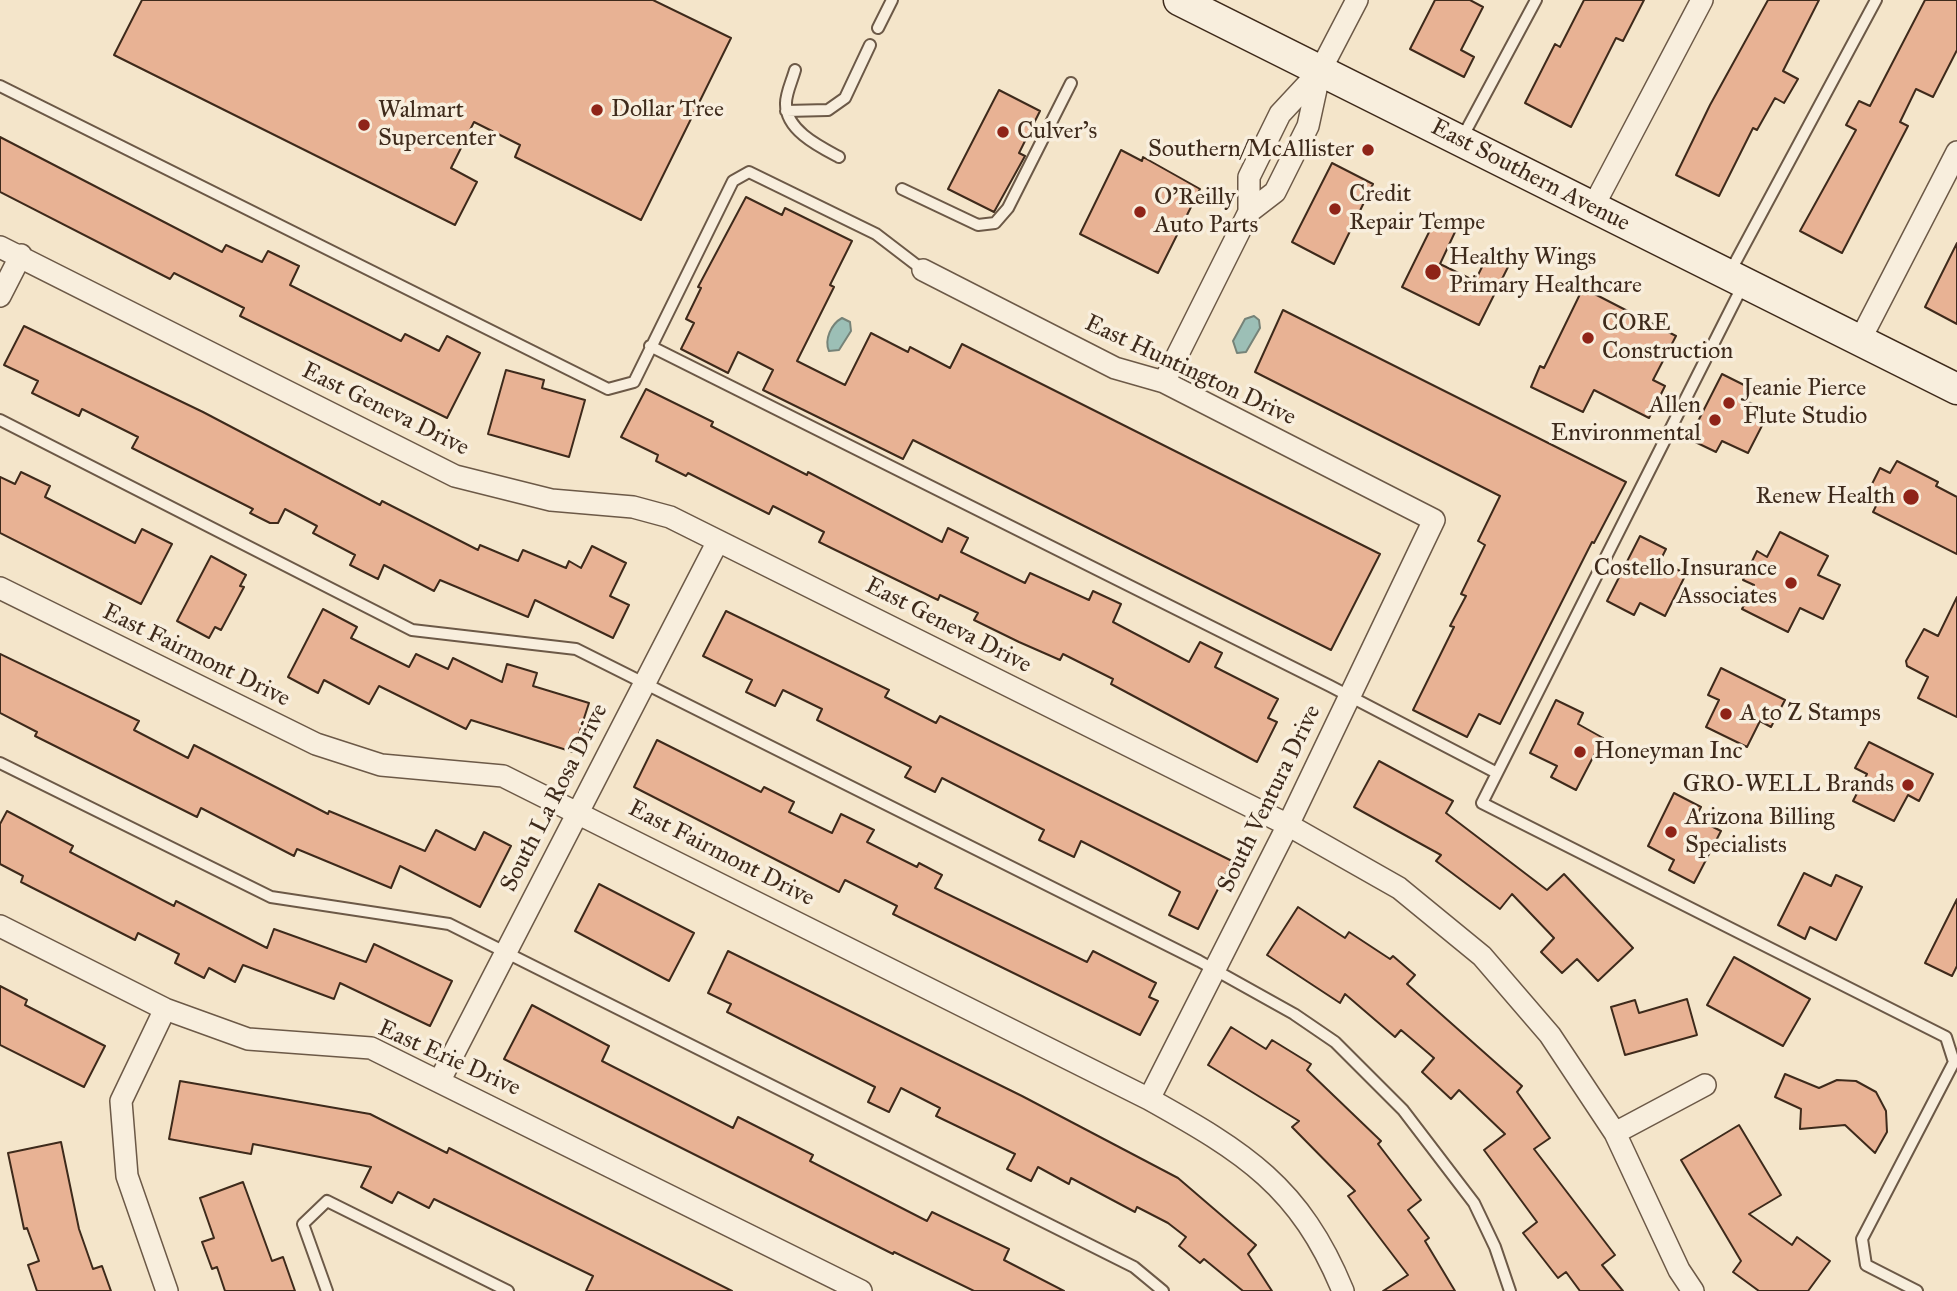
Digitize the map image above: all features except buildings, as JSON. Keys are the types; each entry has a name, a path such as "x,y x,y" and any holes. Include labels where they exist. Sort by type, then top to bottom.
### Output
{"main road":[{"name":"East Southern Avenue","path":"1178,0 1957,389"}],"street":[{"path":"1164,382 1249,212 1275,192 1308,126 1320,71 1357,0"},
{"path":"1593,207 1702,0"},
{"path":"1249,212 1249,177 1280,114 1320,71"},
{"path":"1860,340 1957,152"},
{"name":"East Geneva Drive","path":"0,247 21,255 455,476 551,500 633,507 670,517 1288,825 1399,888 1482,956 1550,1035 1615,1133 1679,1270 1693,1291"},
{"path":"0,296 21,255"},
{"name":"East Huntington Drive","path":"923,270 1115,368 1164,382 1434,520"},
{"name":"South Ventura Drive","path":"1149,1099 1288,825 1434,520"},
{"name":"South La Rosa Drive","path":"440,1080 718,541"},
{"name":"East Fairmont Drive","path":"0,588 316,744 381,765 502,776 577,811 1149,1099 1226,1142 1283,1190 1326,1250 1343,1291"},
{"name":"East Erie Drive","path":"0,926 165,1009 248,1039 370,1048 440,1080 861,1291"},
{"path":"165,1009 121,1101 127,1177 167,1291"},
{"path":"1615,1133 1705,1084"}],"lane":[{"path":"878,28 892,0"},
{"path":"1461,141 1536,0"},
{"path":"1876,0 1736,278 1482,803 1947,1037 1954,1062 1862,1239 1867,1265 1917,1291"},
{"path":"786,111 828,110 845,98 870,45"},
{"path":"795,70 786,101 786,111 798,131 839,158"},
{"path":"902,189 978,225 995,223 1008,208 1071,83"},
{"path":"0,86 608,389 634,382 733,181 749,172 876,234 923,270"},
{"path":"650,346 1350,696 1497,773"},
{"path":"0,420 412,630 576,649 1215,969 1294,1014 1335,1042 1403,1110 1474,1203 1495,1247 1510,1291"},
{"path":"0,763 271,897 449,924 1134,1267 1163,1291"},
{"path":"327,1291 303,1224 327,1200 508,1291"}],"water":[{"path":"1254,316 1259,320 1260,328 1246,352 1237,353 1233,341 1245,319"},
{"path":"842,318 850,322 851,331 839,350 829,351 827,342 830,333"}],"place":[{"name":"Dollar Tree","path":"597,110"},
{"name":"Walmart Supercenter","path":"364,125"},
{"name":"Culver's","path":"1003,132"},
{"name":"Southern/McAllister","path":"1368,150"},
{"name":"Credit Repair Tempe","path":"1335,209"},
{"name":"O'Reilly Auto Parts","path":"1140,212"},
{"name":"Healthy Wings Primary Healthcare","path":"1433,272"},
{"name":"CORE Construction","path":"1588,338"},
{"name":"Jeanie Pierce Flute Studio","path":"1729,403"},
{"name":"Allen Environmental","path":"1715,420"},
{"name":"Renew Health","path":"1911,497"},
{"name":"Costello Insurance Associates","path":"1791,583"},
{"name":"A to Z Stamps","path":"1726,714"},
{"name":"Honeyman Inc","path":"1580,752"},
{"name":"GRO-WELL Brands","path":"1908,785"},
{"name":"Arizona Billing Specialists","path":"1671,832"}]}
